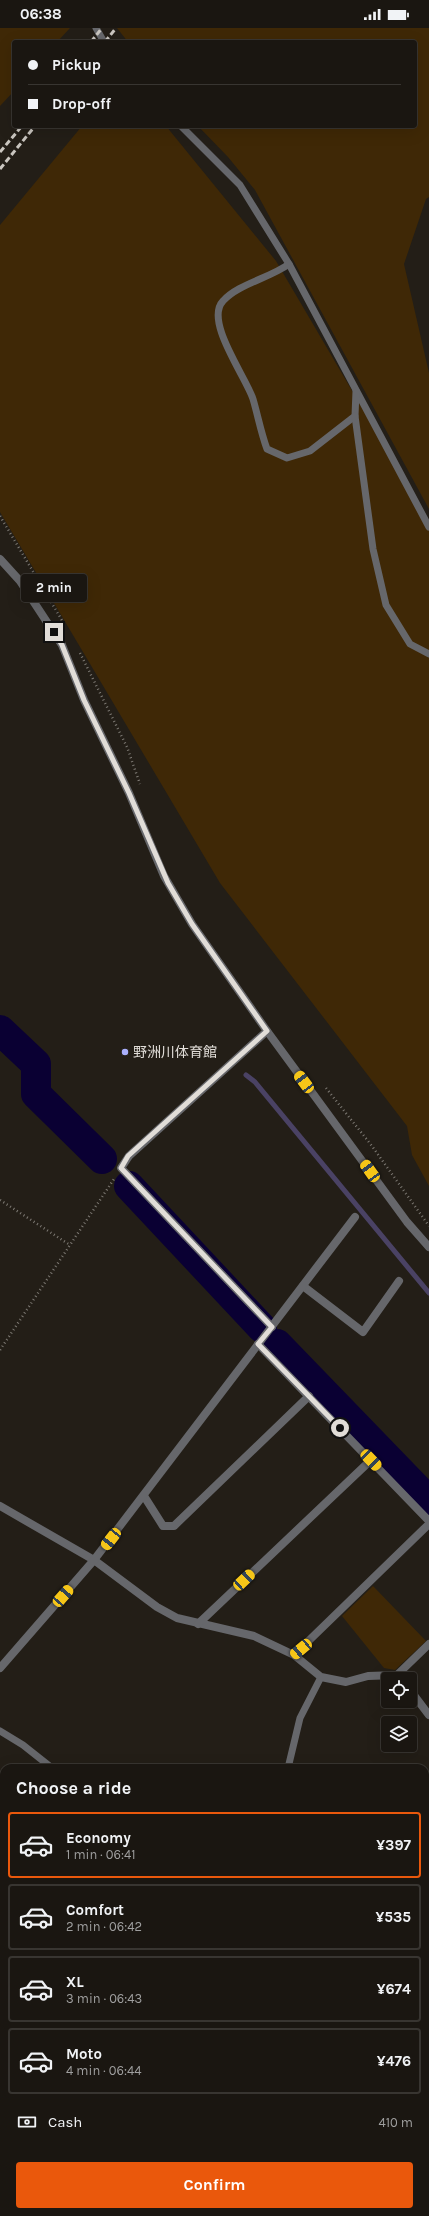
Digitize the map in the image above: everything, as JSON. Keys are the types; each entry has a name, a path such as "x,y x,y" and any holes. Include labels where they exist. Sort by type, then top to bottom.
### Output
{"street":[{"path":"0,559 20,581 62,645 84,700 129,793 168,883 192,924 267,1031 407,1222 429,1247"},
{"path":"267,1031 128,1156 121,1168 272,1327"},
{"path":"0,1668 94,1560 355,1217"},
{"path":"303,1286 363,1332 399,1282"},
{"path":"258,1344 429,1521"},
{"path":"144,1496 163,1526 174,1526 309,1396"},
{"path":"198,1624 371,1460"},
{"path":"0,1506 94,1560 157,1607 177,1618 254,1636 294,1654 321,1677 346,1682 368,1676 381,1676"},
{"path":"294,1654 429,1524"},
{"path":"403,1672 429,1644"},
{"path":"417,1699 429,1715"}],"lane":[{"path":"96,28 103,40"},
{"path":"183,128 240,185 289,264 429,527"},
{"path":"289,264 277,273 230,294 221,303 217,318 222,335 253,399 267,449 287,458 310,451 355,416"},
{"path":"356,391 355,416 373,550 386,604 410,644 429,654"},
{"path":"289,1764 300,1718 321,1677"},
{"path":"0,1732 23,1745 47,1764"}],"path":[{"path":"0,516 65,626"},
{"path":"76,646 127,747 141,789"},
{"path":"324,1085 372,1146 429,1226"},
{"path":"0,1350 121,1168"},
{"path":"0,1200 70,1245"}],"shaded area":[{"path":"0,28 70,28 59,40 12,40 12,93 0,106"},
{"path":"117,28 429,28 429,197 426,199 404,264 429,373 429,509 255,190 228,157 200,128 417,128 417,40 126,40"},
{"path":"80,128 168,128 276,261 429,522 429,1186 412,1155 407,1126 220,883 0,512 0,225"},
{"path":"373,1586 426,1641 395,1670 384,1668 342,1616"}],"waterway":[{"path":"0,1030 36,1064 36,1094 102,1159"},
{"path":"246,1075 255,1082 429,1293"},
{"path":"129,1186 262,1328"},
{"path":"277,1344 429,1501"}],"railway":[{"path":"93,40 102,28"},
{"path":"107,40 116,28"},
{"path":"0,152 20,128"},
{"path":"0,169 33,128"}],"place":[{"name":"野洲川体育館","path":"125,1052"}],"route":[{"path":"54,632 62,645 84,700 129,793 164,876 192,924 267,1031 128,1156 121,1168 272,1327 258,1344 340,1428"}]}
